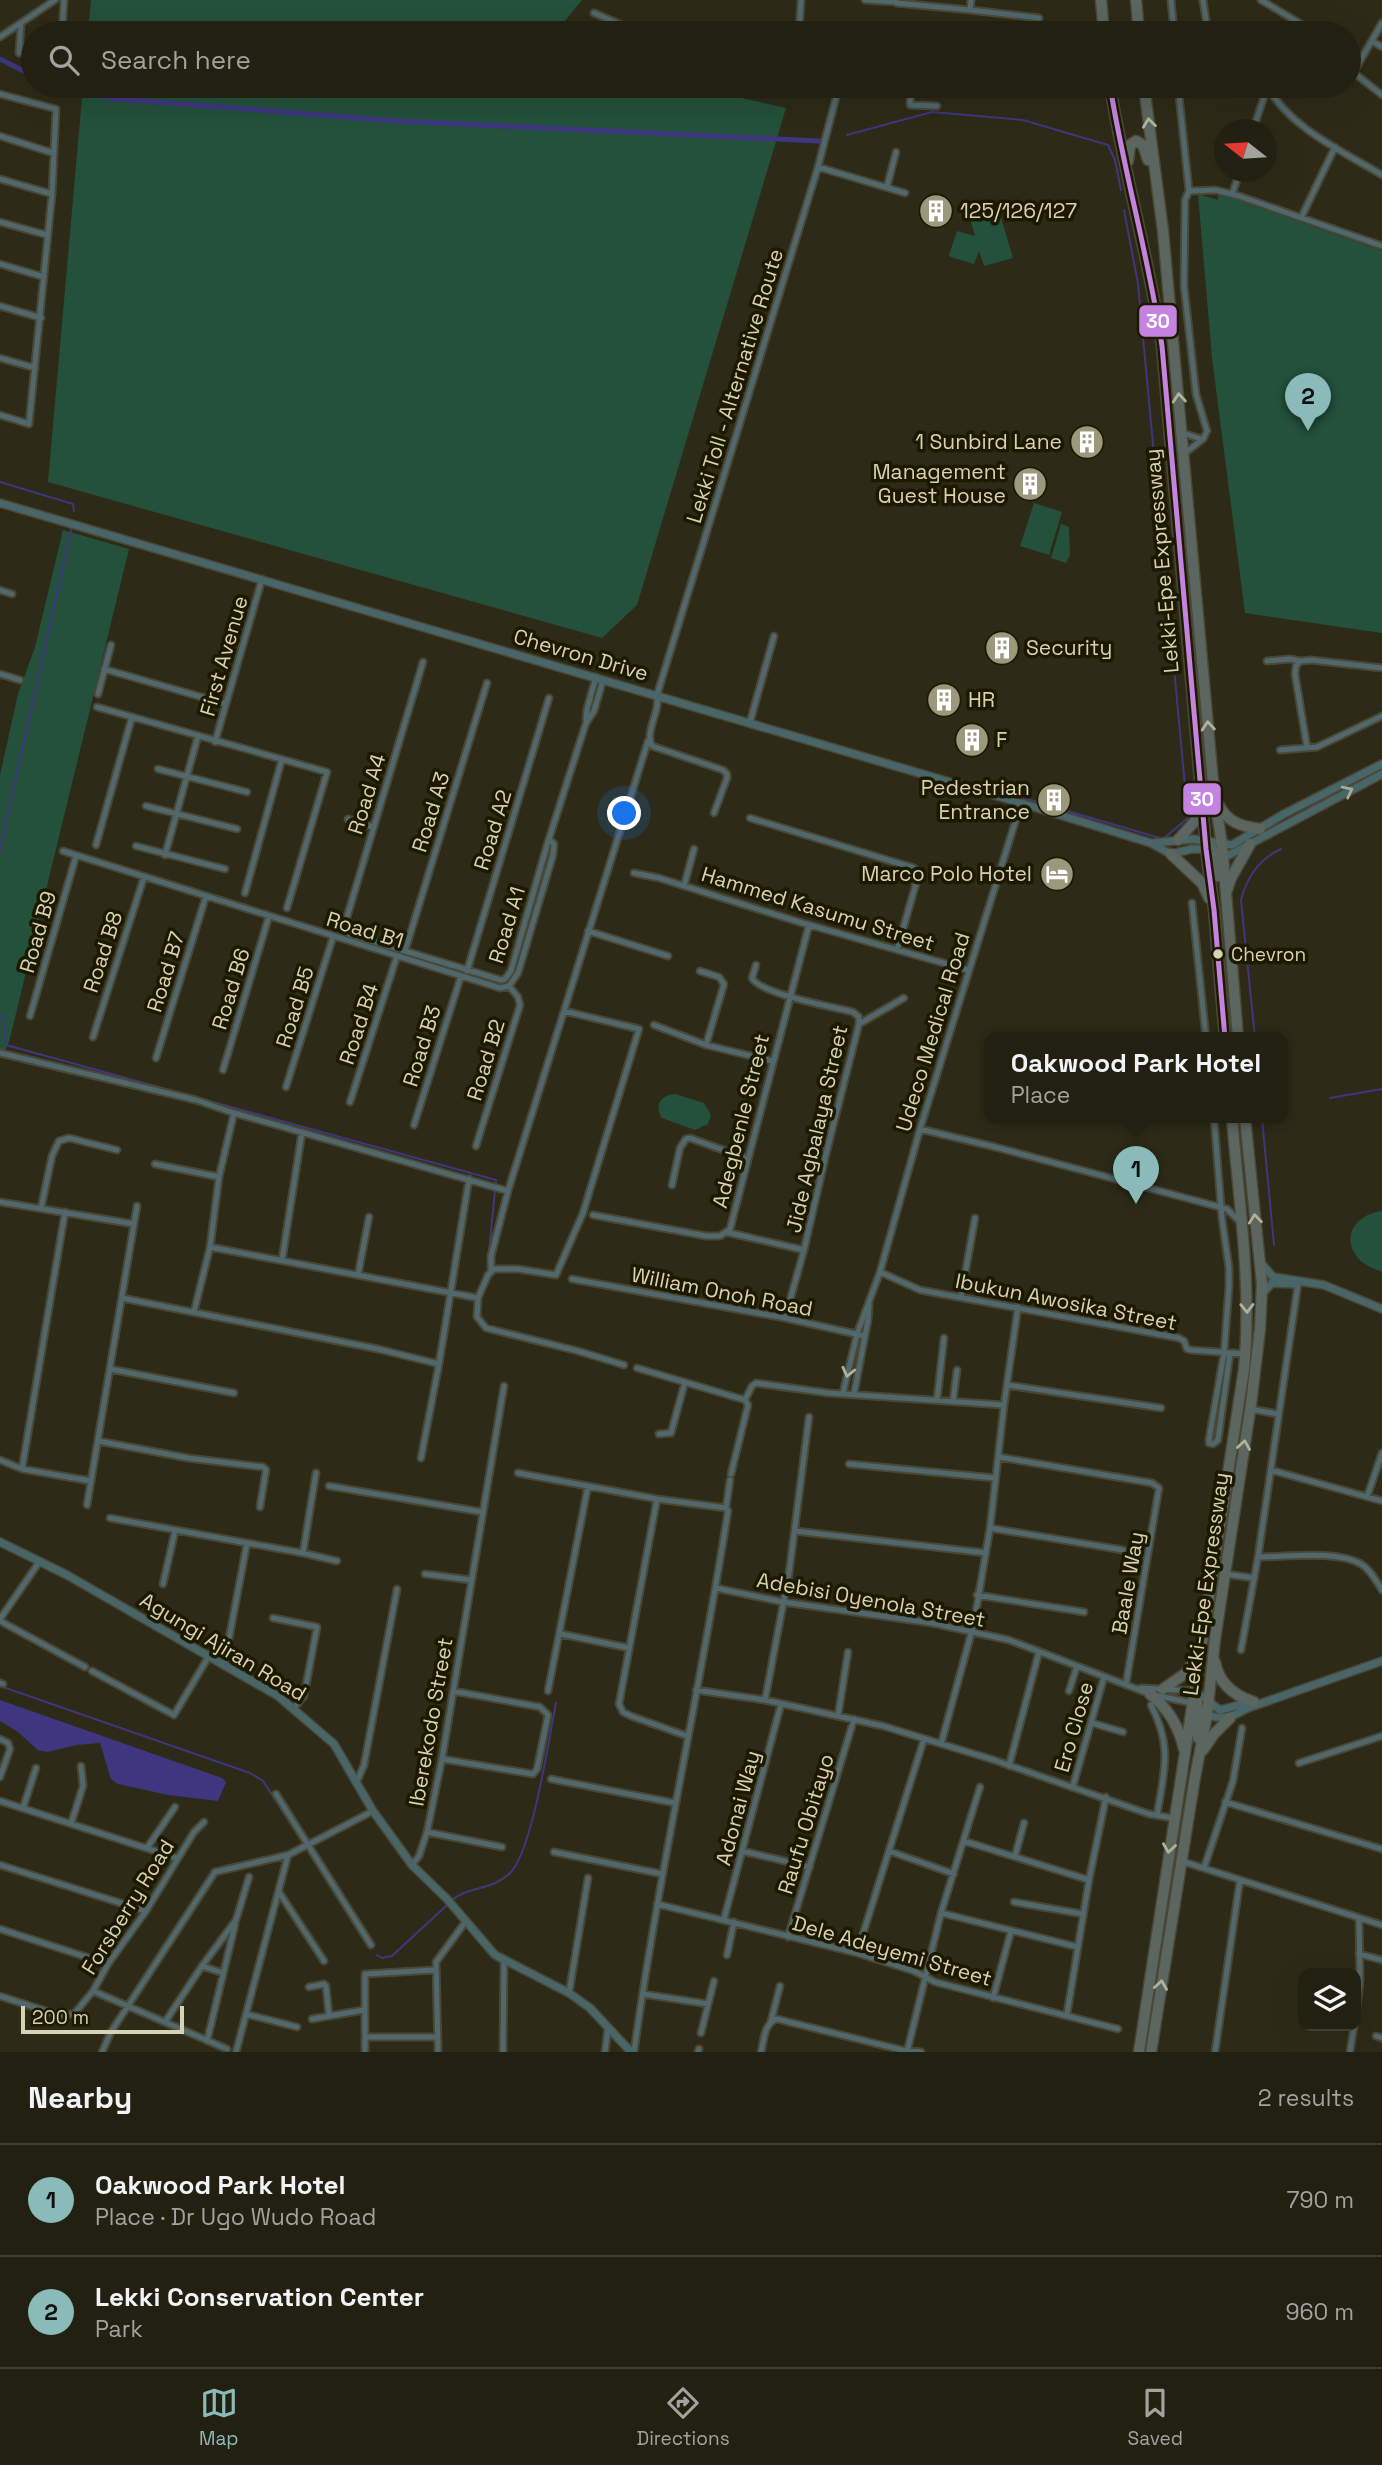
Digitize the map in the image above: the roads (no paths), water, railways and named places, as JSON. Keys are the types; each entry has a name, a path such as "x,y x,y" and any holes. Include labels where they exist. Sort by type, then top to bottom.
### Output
{"highway":[{"path":"1101,0 1103,21"},
{"path":"1136,0 1138,21"},
{"name":"Lekki-Epe Expressway","path":"1112,98 1162,346 1202,799 1226,898 1237,1032"},
{"name":"Lekki-Epe Expressway","path":"1146,98 1158,190 1185,453 1214,793 1214,910 1224,1032"},
{"path":"1129,181 1128,150 1136,141 1143,145 1151,180 1158,190"},
{"path":"1198,749 1203,757 1219,880 1226,961 1232,977"},
{"path":"1214,793 1224,815 1230,821 1260,829"},
{"path":"1178,840 1195,821 1202,799"},
{"path":"1226,898 1231,878 1250,844"},
{"path":"1171,853 1202,883 1214,910"},
{"name":"Lekki-Epe Expressway","path":"1202,1697 1203,1640 1246,1354 1247,1300 1231,1123"},
{"name":"Lekki-Epe Expressway","path":"1139,2052 1173,1818 1185,1754 1199,1709 1215,1639 1260,1329 1260,1262 1246,1123"},
{"path":"1189,1811 1187,1801 1199,1732 1201,1689 1215,1582 1214,1565"},
{"path":"1215,1639 1215,1658 1220,1678 1237,1695 1254,1702"},
{"path":"1163,1689 1186,1673 1193,1664 1203,1640"},
{"path":"1150,1694 1170,1716 1182,1739 1185,1754"},
{"name":"Lekki-Epe Expressway","path":"1151,2052 1195,1777 1199,1709"},
{"path":"1195,1777 1200,1755 1207,1743 1230,1718"}],"street":[{"path":"25,21 55,0"},
{"path":"63,21 64,0"},
{"path":"800,21 801,0"},
{"path":"865,0 1039,18"},
{"path":"970,9 971,0"},
{"path":"1171,0 1173,21"},
{"path":"1203,0 1206,21"},
{"path":"1262,0 1297,21"},
{"path":"594,13 612,21"},
{"path":"1361,57 1382,23"},
{"path":"0,37 21,24"},
{"path":"19,53 21,33"},
{"path":"1372,41 1382,47"},
{"path":"1361,78 1382,94"},
{"path":"0,94 56,109 52,194 29,424 0,415"},
{"name":"Lekki Toll - Alternative Route","path":"478,1298 491,1271 491,1256 508,1191 649,738 658,704 657,695 818,167 836,98"},
{"path":"910,98 909,105 937,106"},
{"path":"1179,98 1189,191 1184,213 1184,286 1196,394 1207,431 1202,439 1185,453"},
{"path":"1257,119 1263,98"},
{"path":"1277,98 1307,129 1382,175"},
{"path":"0,136 53,153"},
{"path":"1301,218 1335,147"},
{"path":"887,187 897,152"},
{"path":"818,167 905,193"},
{"path":"0,179 52,194"},
{"path":"1232,194 1236,182"},
{"path":"1189,191 1216,190 1232,194 1382,246"},
{"path":"0,222 47,236"},
{"path":"0,264 44,277"},
{"path":"0,306 41,318"},
{"path":"0,358 35,368"},
{"path":"1183,433 1202,439"},
{"name":"Chevron Drive","path":"0,503 750,722 1151,843 1171,853"},
{"name":"First Avenue","path":"215,742 262,579"},
{"path":"0,590 12,594"},
{"path":"750,722 774,636"},
{"path":"97,694 111,645"},
{"path":"1267,660 1311,660 1382,668"},
{"path":"1300,661 1295,674 1307,747"},
{"name":"Road A4","path":"349,934 344,923 423,662"},
{"path":"104,669 226,704"},
{"path":"0,674 20,680"},
{"name":"Road A1","path":"349,934 501,981 509,975 586,723 594,712 600,679"},
{"name":"Road A3","path":"405,951 487,683"},
{"name":"Road A2","path":"467,971 549,698"},
{"path":"97,707 327,772 287,908"},
{"path":"1280,750 1323,744 1382,716"},
{"path":"96,845 132,717"},
{"path":"165,855 198,736"},
{"path":"649,738 652,746 723,770 727,774 715,813"},
{"path":"244,893 282,759"},
{"path":"1171,853 1232,845 1284,814 1382,764"},
{"path":"158,769 247,792"},
{"path":"1214,847 1229,855 1382,774"},
{"name":"Udeco Medical Road","path":"869,1305 968,970 1021,803"},
{"path":"146,806 237,829"},
{"path":"750,818 914,868 919,873 917,884 897,950"},
{"path":"348,819 373,827"},
{"path":"509,986 518,973 553,855 554,844 550,839"},
{"name":"Chevron Drive","path":"1151,843 1193,839 1214,847"},
{"path":"136,846 225,869"},
{"path":"684,886 694,849"},
{"name":"Road B1","path":"62,851 500,988 509,986"},
{"name":"Road B9","path":"30,1016 76,856"},
{"name":"Hammed Kasumu Street","path":"634,873 659,878 809,925 968,970"},
{"name":"Road B8","path":"93,1037 144,877"},
{"name":"Road B7","path":"156,1058 206,896"},
{"path":"1192,903 1205,1032"},
{"name":"Road B6","path":"223,1070 269,916"},
{"name":"Adegbenle Street","path":"593,1215 706,1236 720,1236 730,1228 809,925"},
{"path":"588,930 668,956"},
{"name":"Road B5","path":"286,1087 333,937"},
{"name":"Road B4","path":"350,1102 397,956"},
{"name":"Jide Agbalaya Street","path":"756,965 752,978 755,984 789,996 853,1012 859,1017 804,1250 785,1318"},
{"path":"700,971 719,977 723,984 706,1045"},
{"name":"Road B3","path":"414,1125 461,976"},
{"name":"Road B2","path":"476,1146 520,1004 509,986"},
{"path":"859,1024 904,998"},
{"path":"491,1271 517,1269 556,1275 583,1213 639,1029 564,1011"},
{"path":"654,1025 706,1045 772,1061"},
{"path":"0,1053 196,1100 508,1191"},
{"path":"194,1312 210,1247 219,1177 234,1112"},
{"path":"1215,1123 1229,1268 1227,1353 1209,1443 1232,1445"},
{"path":"920,1129 1224,1209 1241,1222"},
{"path":"282,1261 302,1132"},
{"path":"41,1208 52,1156 60,1140 69,1138 117,1150"},
{"path":"672,1185 680,1148 685,1139 690,1138 748,1159"},
{"path":"155,1164 219,1177"},
{"path":"421,1458 469,1179"},
{"path":"1224,1209 1233,1203 1238,1192"},
{"path":"0,1202 134,1224"},
{"path":"87,1505 137,1206"},
{"path":"22,1469 65,1212"},
{"path":"358,1275 369,1217"},
{"path":"961,1297 975,1218"},
{"path":"726,1232 804,1250"},
{"path":"210,1247 478,1298 477,1317 486,1328 624,1365"},
{"path":"1260,1262 1273,1277 1324,1285 1382,1312"},
{"name":"Ibukun Awosika Street","path":"880,1272 914,1289 1179,1338 1184,1341 1187,1349 1246,1354"},
{"name":"William Onoh Road","path":"572,1279 785,1318 865,1336"},
{"path":"1261,1295 1272,1283 1298,1284 1324,1289 1382,1312"},
{"path":"1241,1650 1258,1557 1298,1284"},
{"path":"122,1298 378,1349 439,1364"},
{"path":"843,1394 857,1334 869,1305"},
{"path":"854,1394 869,1305"},
{"path":"941,1744 972,1631 986,1553 1018,1307"},
{"path":"937,1400 944,1338"},
{"path":"632,2052 662,1874 716,1588 728,1511 726,1508 730,1477 748,1405 745,1400 637,1368"},
{"path":"110,1369 234,1393"},
{"path":"953,1401 957,1370"},
{"path":"659,1434 671,1433 685,1382"},
{"path":"745,1400 756,1383 843,1394 1004,1405"},
{"path":"1007,1385 1161,1408"},
{"name":"Iberekodo Street","path":"412,1866 419,1856 427,1832 442,1759 504,1386"},
{"path":"1250,1409 1278,1414"},
{"path":"765,1700 783,1602 809,1417"},
{"path":"98,1441 188,1458 262,1467 265,1470 260,1507"},
{"path":"1367,1497 1382,1453"},
{"name":"Baale Way","path":"999,1457 1152,1483 1159,1488 1126,1684"},
{"path":"0,1460 22,1469 91,1481"},
{"path":"849,1464 995,1478"},
{"path":"1271,1470 1382,1501"},
{"path":"518,1473 657,1499 726,1508"},
{"path":"303,1553 316,1474"},
{"path":"329,1486 482,1512"},
{"path":"548,1691 588,1486"},
{"path":"657,1499 619,1704 623,1712 687,1736"},
{"path":"110,1518 337,1561"},
{"path":"990,1528 1123,1550"},
{"path":"163,1584 175,1531"},
{"path":"794,1531 986,1553"},
{"name":"Agungi Ajiran Road","path":"0,1542 67,1575 278,1696 334,1744 373,1811 412,1866 450,1903 495,1955 569,1993 590,2008 632,2052"},
{"path":"224,1665 247,1542"},
{"path":"1258,1557 1345,1559 1361,1564 1369,1570 1382,1590"},
{"path":"40,1562 0,1620 85,1667"},
{"path":"425,1574 471,1580"},
{"path":"1225,1574 1254,1578"},
{"name":"Adebisi Oyenola Street","path":"716,1588 783,1602 972,1631 1009,1640 1138,1688"},
{"path":"357,1781 364,1765 397,1589"},
{"path":"977,1595 1084,1612"},
{"path":"273,1618 317,1627 304,1696 293,1709"},
{"path":"561,1634 629,1648"},
{"path":"838,1716 848,1652"},
{"path":"1009,1766 1039,1652"},
{"path":"92,1671 174,1715 209,1656"},
{"path":"1138,1688 1230,1718 1248,1707 1382,1661"},
{"path":"1069,1691 1077,1666"},
{"name":"Ero Close","path":"1073,1786 1104,1676"},
{"path":"1138,1688 1163,1689 1202,1697 1220,1710 1273,1699"},
{"path":"442,1759 533,1774 537,1769 548,1715 540,1707 453,1690"},
{"path":"696,1690 765,1700 854,1719 1173,1818"},
{"name":"Adonai Way","path":"724,1919 781,1704"},
{"path":"1151,1705 1162,1727 1167,1753 1157,1815"},
{"name":"Raufu Obitayo","path":"788,1937 854,1719"},
{"path":"1092,1723 1123,1732"},
{"path":"1204,1868 1235,1773 1242,1728"},
{"path":"1299,1763 1382,1736"},
{"path":"0,1739 8,1743 10,1749 0,1777"},
{"path":"857,1953 924,1739"},
{"path":"71,1824 83,1786 81,1766"},
{"path":"23,1808 36,1768"},
{"path":"551,1779 675,1803"},
{"path":"907,2051 941,1913 980,1787"},
{"path":"276,1794 371,1945"},
{"path":"1067,2014 1106,1797"},
{"path":"0,1801 177,1858"},
{"path":"1225,1802 1382,1849"},
{"path":"147,1849 174,1807"},
{"path":"102,2052 111,2032 215,1872 288,1855 373,1811"},
{"name":"Forsberry Road","path":"0,1996 66,2015 74,2014 93,1992 108,1964 146,1911 177,1858 204,1822"},
{"path":"1015,1856 1024,1823"},
{"path":"427,1832 502,1847"},
{"path":"964,1841 1089,1880"},
{"path":"889,1851 954,1874"},
{"path":"554,1852 662,1874"},
{"path":"742,1852 810,1867"},
{"path":"236,2052 288,1855"},
{"path":"1181,1861 1382,1925"},
{"path":"0,1865 146,1911"},
{"path":"207,2041 249,1877"},
{"path":"569,1993 588,1878"},
{"path":"1214,2052 1240,1880"},
{"path":"279,1892 324,1961"},
{"path":"1014,1902 1083,1914"},
{"name":"Dele Adeyemi Street","path":"657,1904 857,1953 914,1971 924,1978 1118,2029"},
{"path":"941,1913 1078,1947"},
{"path":"1359,1918 1360,1968"},
{"path":"165,2022 236,1920"},
{"path":"438,2052 435,1970 437,1958 466,1921"},
{"path":"727,1955 734,1922"},
{"path":"0,1929 108,1964"},
{"path":"993,1998 1011,1931"},
{"path":"1359,1954 1382,1960"},
{"path":"503,2052 504,1961"},
{"path":"202,1966 223,1973"},
{"path":"365,2052 365,1974 435,1970"},
{"path":"701,2033 714,1981"},
{"path":"309,1987 324,1984 326,1986 329,2016"},
{"path":"761,2052 768,2025 774,2020 780,1986"},
{"path":"93,1992 227,2049"},
{"path":"643,1994 708,2004"},
{"path":"312,2019 364,2010"},
{"path":"246,2014 297,2027"},
{"path":"774,2020 921,2052"},
{"path":"606,2052 608,2026"},
{"path":"1350,2052 1353,2031"},
{"path":"365,2037 437,2037"}],"waterway":[{"path":"0,59 21,70"},
{"path":"106,98 397,121 819,141"},
{"path":"847,135 932,112 1023,120 1108,145 1115,160 1121,190"},
{"path":"996,790 1163,839 1188,818 1138,284 1124,210"},
{"path":"0,482 73,504 74,511"},
{"path":"0,850 71,530"},
{"path":"1254,1032 1241,900 1255,870 1266,858 1281,849"},
{"path":"0,1016 3,1017 6,1045 496,1180 488,1261"},
{"path":"1330,1098 1382,1089"},
{"path":"1262,1123 1274,1245"},
{"path":"0,1686 250,1773 263,1781 300,1838"},
{"path":"451,1901 457,1896 502,1879 517,1862 532,1820 556,1703"},
{"path":"377,1955 382,1958 392,1956 447,1905"}],"place":[{"name":"125/126/127","path":"936,211"},
{"name":"Lekki Conservation Center","path":"1308,431"},
{"name":"1 Sunbird Lane","path":"1087,442"},
{"name":"Management Guest House","path":"1030,484"},
{"name":"Security","path":"1002,648"},
{"name":"HR","path":"944,700"},
{"name":"F","path":"972,740"},
{"name":"Pedestrian Entrance","path":"1054,800"},
{"name":"Marco Polo Hotel","path":"1057,874"},
{"name":"Chevron","path":"1218,954"},
{"name":"Oakwood Park Hotel","path":"1136,1204"}]}
